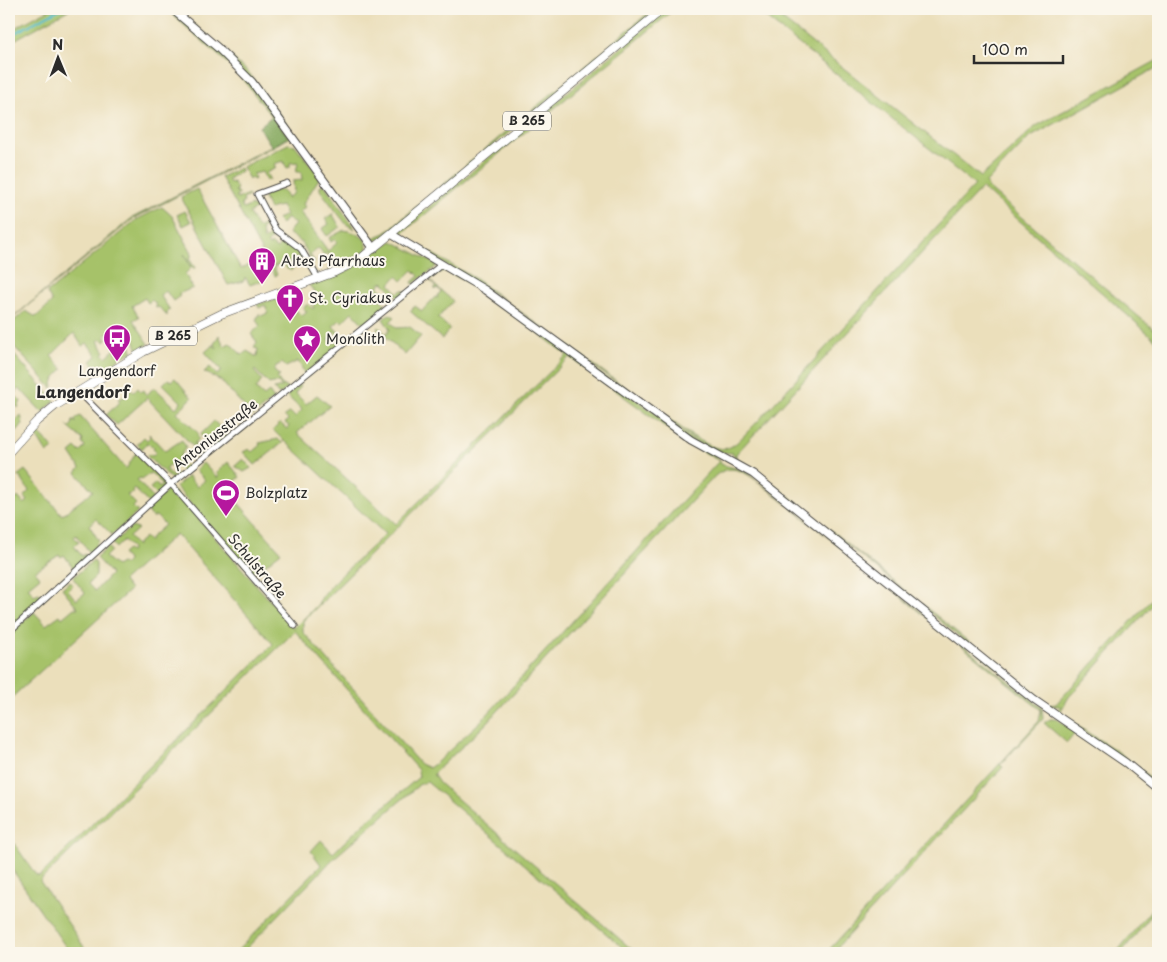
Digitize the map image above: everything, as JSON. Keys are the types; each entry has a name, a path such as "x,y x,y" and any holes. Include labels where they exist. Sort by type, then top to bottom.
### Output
{"main road":[{"name":"B 265","path":"9,452 37,421 120,365 189,328 237,307 351,265 374,249 662,9"}],"street":[{"path":"172,9 218,48 252,82 374,249"},
{"path":"286,183 257,194 276,230 302,249 318,278"},
{"path":"391,234 485,290 691,440 746,469 762,480 1034,700 1126,763 1158,789"},
{"name":"Antoniusstraße","path":"9,632 171,484 442,264"},
{"name":"Schulstraße","path":"79,392 171,484 295,626"}],"green space":[{"path":"50,9 70,9 9,43 9,31"},
{"path":"166,9 170,9 243,74 291,137 133,219 9,321 132,218 287,138 287,135 235,70"},
{"path":"174,9 177,9 249,73 368,235 373,238 385,233 653,9 658,9 379,240 371,240 258,87"},
{"path":"668,9 675,9 400,235 400,231"},
{"path":"755,9 769,9 981,177 1036,126 1158,60 1158,67 1029,138 986,183 988,188 1158,333 1158,342 982,188 736,454 736,458 766,478 1047,705 1056,704 1158,592 1158,599 1069,697 1060,712 1062,716 1120,753 1158,784 1158,786 1062,717 1059,711 1060,706 1046,706 1031,696 875,567 764,479 737,461 733,453 718,452 699,443 499,297 414,246 414,243 474,278 691,435 722,449 735,444 975,185"},
{"path":"272,116 288,137 272,147 259,127"},
{"path":"288,144 295,145 320,177 303,204 305,207 300,212 328,251 337,243 335,239 331,242 329,238 344,230 364,238 367,250 337,266 327,253 324,255 319,248 310,255 315,262 313,263 302,243 288,233 295,224 287,218 282,224 277,219 286,215 281,206 269,209 264,198 267,193 283,190 287,198 294,193 293,181 302,180 301,172 296,172 298,162 290,163 290,167 287,168 283,161 274,164 276,168 266,173 270,180 267,181 262,172 253,174 255,179 253,180 251,177 249,179 242,167"},
{"path":"240,168 241,171 228,179 230,183 233,182 237,189 235,191 239,194 236,196 237,199 248,194 249,196 243,199 244,202 241,204 243,209 252,205 253,207 256,206 257,208 249,213 258,228 265,224 266,226 261,229 264,240 271,235 273,237 267,244 270,246 271,244 277,249 283,241 288,248 293,246 299,251 306,262 303,263 299,256 290,261 293,269 291,270 287,269 283,262 274,267 277,275 275,276 221,177"},
{"path":"324,184 355,229 346,224 320,190 320,186"},
{"path":"197,189 241,269 257,261 266,279 250,285 245,277 244,281 228,285 181,197"},
{"path":"162,207 172,216 192,253 190,260 195,268 193,269 184,254 191,268 185,274 193,288 178,294 180,296 173,301 166,291 160,295 170,310 167,316 159,307 156,308 152,300 148,303 145,298 132,306 139,317 133,320 149,344 138,350 133,337 124,325 119,329 121,332 114,338 122,347 128,341 133,352 124,356 107,334 105,336 107,339 104,342 101,339 98,341 105,352 103,354 106,357 115,349 120,358 101,372 91,361 97,356 87,343 82,346 74,333 51,356 63,369 55,377 52,388 9,341 9,325 26,311 36,317 52,302 47,293 136,220"},
{"path":"185,211 191,222 183,226 177,215"},
{"path":"334,213 333,215 340,227 327,236 322,229 329,224 325,219"},
{"path":"392,241 436,264 436,267 413,284 412,282 419,276 413,270 402,281 397,276 390,284 398,293 402,290 407,292 399,298 383,282 378,286 383,291 378,297 388,307 365,326 352,312 342,322 340,320 333,326 343,337 341,339 334,331 329,339 334,344 339,340 342,344 305,374 298,361 286,367 282,363 276,366 274,371 280,376 277,378 283,386 288,388 279,395 274,389 282,387 278,382 269,384 255,370 262,380 256,389 264,396 269,392 274,399 253,416 221,381 204,372 210,367 217,375 222,371 205,352 213,345 218,349 214,344 219,335 224,346 230,343 242,355 247,351 257,357 258,349 254,348 257,342 251,334 260,326 256,320 259,314 261,316 268,313 265,305 259,308 257,304 283,297 302,316 307,312 303,308 308,304 313,309 312,305 319,298 309,285 347,271 372,254 374,256 373,253"},
{"path":"443,268 484,291 719,459 721,464 745,471 759,483 741,471 729,469 715,476 485,725 433,774 439,783 636,953 629,953 427,782 420,784 334,858 242,953 235,953 321,865 311,851 321,840 333,853 363,824 419,777 418,770 295,631 40,881 88,953 70,953 9,865 9,836 36,875 40,876 273,644 176,534 123,581 130,590 9,700 9,634 34,612 46,625 60,615 62,618 74,608 78,608 62,588 70,581 73,585 68,590 76,600 85,593 73,578 93,560 96,564 96,576 88,584 95,591 111,574 96,558 108,547 111,551 105,557 116,566 121,563 124,565 128,561 122,554 127,550 130,552 132,549 124,540 116,548 112,543 132,527 138,529 129,537 137,546 145,537 149,541 151,540 150,538 165,525 156,516 153,518 147,511 168,489 174,491 294,628 318,604 322,596 338,578 385,534 285,441 255,465 243,452 249,449 252,452 260,445 259,443 278,439 282,443 284,441 273,430 280,423 287,429 289,426 285,423 288,420 284,416 290,412 295,417 302,410 287,396 299,385 301,387 295,393 306,404 317,395 330,406 297,433 396,524 567,355 481,290 448,272 442,271 429,279","holes":["570,357 679,437 719,461 484,718 429,768 420,764 303,632 303,621"]},
{"path":"432,283 453,301 438,318 450,329 442,339 410,311 415,306 422,311 435,297 438,298 437,296 441,292 437,288 435,290 435,286"},
{"path":"389,314 395,317 390,322 397,328 410,327 421,336 405,355 377,329 379,327 386,334 390,329 383,319"},
{"path":"9,349 55,401 42,412 20,389 14,393 9,387"},
{"path":"175,378 192,398 177,412 199,434 197,436 199,439 194,444 201,451 205,448 207,451 203,457 147,398 117,425 106,415 120,402 118,399 127,396 131,389 133,392 138,388 141,392 144,390 147,395 154,387 176,408 181,402 163,384 168,379 171,381"},
{"path":"9,389 21,401 18,408 9,399"},
{"path":"21,415 23,424 17,431 9,424 9,420 13,424"},
{"path":"80,416 126,469 136,453 165,482 165,487 157,495 150,488 156,483 158,487 161,487 162,484 151,473 142,479 140,478 137,480 153,498 148,503 134,488 132,490 134,493 127,495 136,504 133,507 138,512 112,535 96,519 89,525 99,541 96,544 99,547 91,554 76,535 74,537 79,542 74,546 82,556 85,554 87,558 74,569 64,555 61,557 59,555 35,571 40,577 28,587 34,595 39,593 43,597 9,631 9,507 14,505 10,499 13,497 15,500 18,497 24,504 28,501 24,496 29,491 21,478 17,476 25,470 62,515 93,491 76,473 80,468 70,453 76,448 80,452 85,447 82,443 83,440 66,425 69,427 72,425 73,420 76,423 75,419"},
{"path":"214,421 228,436 213,448 200,435"},
{"path":"36,430 54,449 47,453 34,432"},
{"path":"149,434 165,451 182,440 186,447 177,461 183,467 186,465 189,468 183,472 173,462 172,466 170,464 166,469 173,477 176,474 178,477 171,479 147,456 149,454 152,456 156,452 153,449 154,447 147,443 142,449 137,444 144,437 147,440 150,437"},
{"path":"243,459 251,468 244,472 235,466"},
{"path":"228,462 240,477 226,489 281,552 255,573 250,572 176,487 188,476 197,487 205,480 195,470 203,463 217,478 219,476 216,473"},
{"path":"759,483 766,487 825,535"},
{"path":"825,535 1042,708 1043,719 1000,765 1003,767 832,953 826,953 1039,721 1041,710"},
{"path":"1050,719 1056,719 1076,732 1067,743 1044,723"},
{"path":"1158,901 1158,907 1121,953 1116,953"}],"waterway":[{"path":"9,36 60,9"}],"place":[{"name":"Altes Pfarrhaus","path":"262,285"},
{"name":"St. Cyriakus","path":"290,322"},
{"name":"Langendorf","path":"117,362"},
{"name":"Monolith","path":"307,363"},
{"name":"Bolzplatz","path":"226,517"}],"district":[{"name":"Langendorf","path":"83,392"}]}
